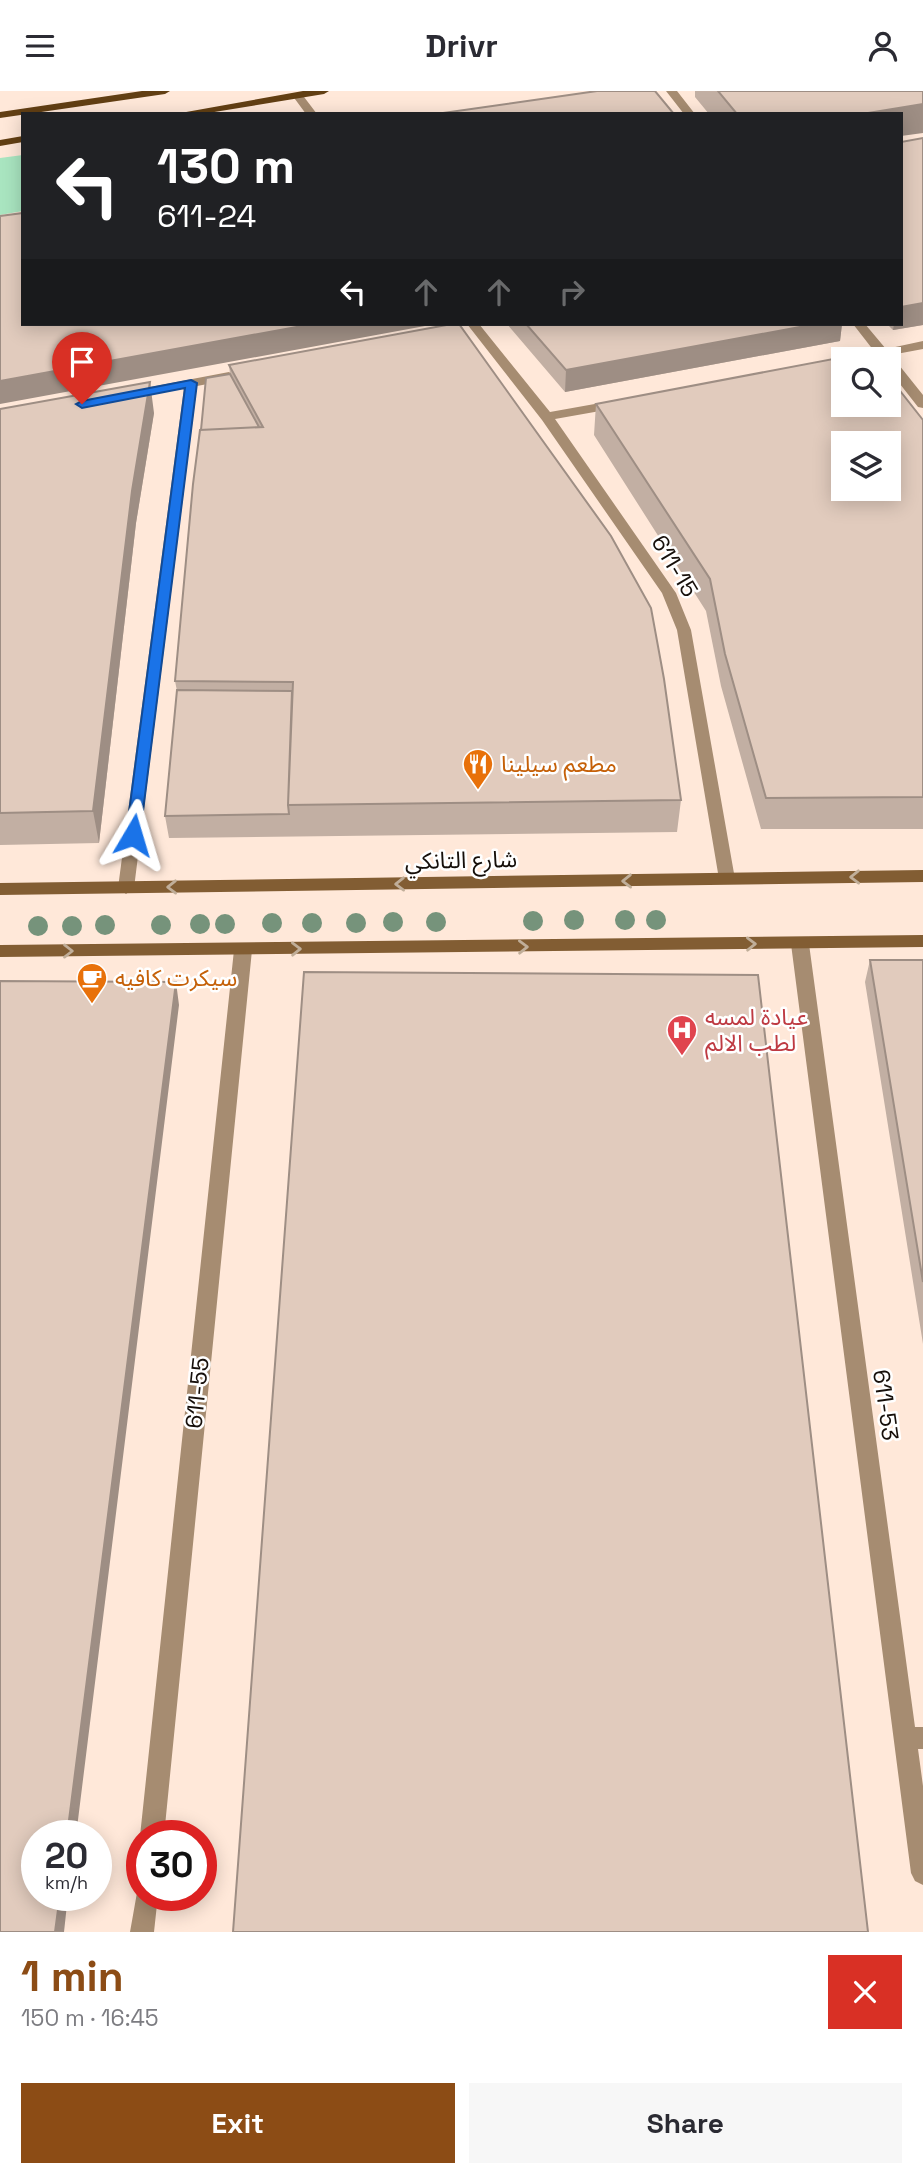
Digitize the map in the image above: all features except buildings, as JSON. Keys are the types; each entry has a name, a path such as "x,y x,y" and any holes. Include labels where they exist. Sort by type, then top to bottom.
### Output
{"main road":[{"path":"0,115 165,91"},
{"path":"192,112 324,91"},
{"path":"0,142 21,139"}],"street":[{"path":"671,91 688,112"},
{"path":"297,95 310,112"},
{"path":"861,326 877,347"},
{"name":"611-15","path":"471,328 547,417 669,593 684,630 727,879"},
{"path":"901,353 923,345"},
{"path":"109,399 246,373"},
{"path":"901,377 923,404"},
{"path":"126,888 191,383"},
{"path":"547,417 628,402"},
{"name":"شارع التانكي","path":"0,889 923,876"},
{"path":"0,951 923,941"},
{"name":"611-53","path":"800,944 914,1738 923,1873"},
{"name":"611-55","path":"154,1820 243,950"},
{"path":"142,1932 144,1911"}],"green space":[{"path":"21,155 21,211 0,215 0,158"}],"place":[{"name":"مطعم سيلينا","path":"478,791"},
{"name":"سيكرت كافيه","path":"92,1005"},
{"name":"عيادة لمسه لطب الالم","path":"682,1057"}],"route":[{"path":"82,404 191,383 133,835"}]}
